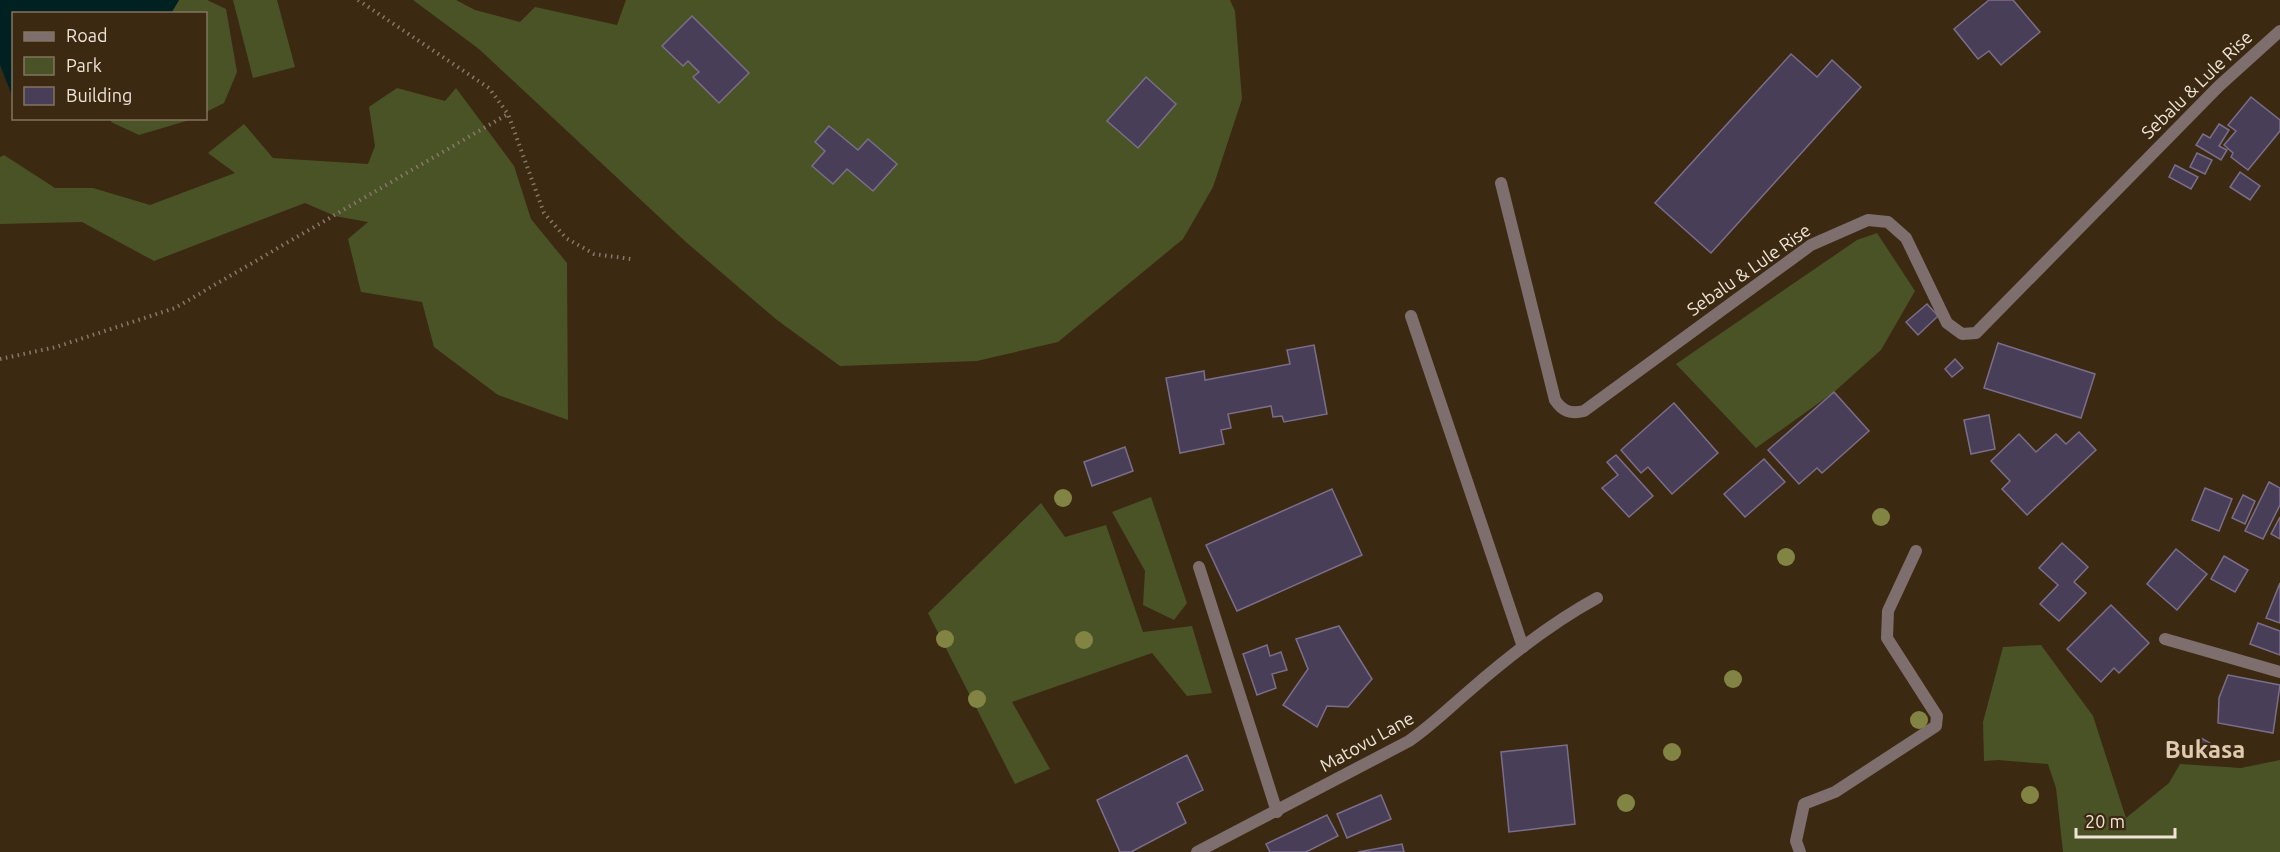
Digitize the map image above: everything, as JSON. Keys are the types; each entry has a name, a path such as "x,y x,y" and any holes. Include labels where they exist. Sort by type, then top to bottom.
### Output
{"street":[{"name":"Sebalu & Lule Rise","path":"1501,183 1555,400 1562,409 1574,414 1584,411 1811,245 1868,220 1888,222 1906,238 1947,323 1962,334 1976,333 2211,94 2280,31"},
{"path":"1410,316 1523,647"},
{"path":"1800,852 1796,841 1804,804 1835,792 1936,726 1937,716 1887,638 1888,611 1916,551"},
{"path":"1199,567 1277,812"},
{"name":"Matovu Lane","path":"1197,852 1409,741 1430,727 1523,647 1573,611 1597,598"},
{"path":"2165,639 2280,672"}],"path":[{"path":"358,0 489,88 508,114 544,213 566,238 594,254 631,259"},
{"path":"0,359 56,346 175,308 508,114"}],"green space":[{"path":"179,0 207,0 226,9 237,72 224,103 207,112 207,12 172,12"},
{"path":"233,0 277,0 295,67 253,78"},
{"path":"413,0 456,0 475,10 520,22 535,7 617,25 626,0 1230,0 1235,11 1242,99 1213,187 1183,239 1058,342 977,361 840,366 777,320 687,243 479,49"},
{"path":"397,88 445,101 456,88 514,166 531,219 567,263 568,420 498,395 434,347 422,302 361,292 348,239 368,222 335,216 305,203 154,261 82,222 0,224 0,157 4,155 55,188 93,188 150,205 235,173 208,153 244,124 273,158 368,164 375,146 369,107"},
{"path":"112,120 190,120 139,135 111,122"},
{"path":"1877,233 1915,291 1881,350 1834,392 1756,448 1676,364 1857,240"},
{"path":"1151,497 1187,603 1174,620 1143,605 1145,571 1112,512"},
{"path":"1041,503 1065,537 1106,525 1143,632 1192,626 1212,693 1187,696 1152,653 1012,702 1050,769 1015,784 928,613"},
{"path":"2041,645 2093,716 2126,818 2169,783 2180,764 2241,768 2280,760 2280,852 2063,852 2056,788 2048,764 1984,761 1983,722 2003,647"}],"water":[{"path":"0,0 179,0 172,12 12,12 12,95 0,65"}],"building":[{"path":"1989,0 2013,0 2040,32 2001,65 1989,51 1978,59 1954,29"},
{"path":"692,16 749,73 719,103 693,77 699,72 688,61 683,66 662,46"},
{"path":"1791,54 1817,77 1832,60 1861,87 1711,253 1655,203"},
{"path":"1146,77 1176,104 1138,148 1107,121"},
{"path":"2251,97 2280,120 2280,131 2248,170 2231,157 2233,153 2224,145 2236,131 2228,125"},
{"path":"2219,124 2229,130 2219,146 2227,150 2221,160 2196,145 2203,134 2210,138"},
{"path":"829,126 858,150 868,139 897,164 873,191 847,169 833,184 812,166 825,151 815,142"},
{"path":"2197,153 2212,160 2205,174 2190,167"},
{"path":"2175,165 2198,177 2191,189 2169,177"},
{"path":"2240,172 2260,186 2250,200 2230,187"},
{"path":"1927,304 1938,316 1918,335 1906,322"},
{"path":"1998,343 2095,374 2081,418 1984,388"},
{"path":"1314,345 1327,414 1284,422 1282,416 1273,417 1271,406 1228,414 1231,428 1221,430 1224,444 1180,453 1166,378 1204,371 1205,380 1290,364 1287,350"},
{"path":"1955,359 1963,368 1952,377 1945,369"},
{"path":"1834,392 1869,431 1822,473 1817,468 1799,484 1768,450"},
{"path":"1674,403 1718,453 1672,494 1648,467 1641,473 1621,450"},
{"path":"1989,415 1995,449 1971,454 1964,420"},
{"path":"2079,432 2096,450 2027,515 2002,489 2010,481 1991,461 2019,434 2036,452 2056,434 2066,444"},
{"path":"1125,447 1133,471 1092,486 1084,462"},
{"path":"1616,455 1653,496 1629,517 1602,488 1618,475 1607,462"},
{"path":"1764,459 1785,482 1745,517 1724,494"},
{"path":"2269,482 2280,488 2280,505 2263,539 2245,531"},
{"path":"2205,488 2232,499 2219,531 2192,520"},
{"path":"1332,489 1362,555 1237,611 1206,545"},
{"path":"2243,495 2255,501 2245,524 2232,518"},
{"path":"2280,517 2280,539 2271,534"},
{"path":"2062,543 2088,567 2074,582 2086,593 2059,621 2040,604 2058,585 2039,568"},
{"path":"2176,549 2207,574 2177,610 2147,584"},
{"path":"2224,556 2248,570 2235,592 2211,579"},
{"path":"2280,583 2280,623 2266,618"},
{"path":"2111,605 2149,643 2119,673 2114,668 2101,682 2067,649"},
{"path":"2258,623 2280,631 2280,655 2250,644"},
{"path":"1339,626 1372,679 1348,707 1327,706 1317,727 1283,705 1308,669 1296,639"},
{"path":"1267,645 1270,656 1281,652 1287,670 1272,674 1276,688 1257,695 1243,654"},
{"path":"2228,675 2280,685 2273,733 2218,723 2219,698"},
{"path":"2201,738 2215,746 2207,758 2193,750"},
{"path":"1567,745 1575,824 1509,832 1501,752"},
{"path":"1187,755 1203,790 1177,803 1186,823 1131,852 1120,852 1097,800"},
{"path":"1381,795 1391,819 1347,838 1337,814"},
{"path":"1327,815 1338,836 1306,852 1270,852 1266,844"},
{"path":"1402,844 1404,852 1358,852"}],"district":[{"name":"Bukasa","path":"2205,750"}]}
